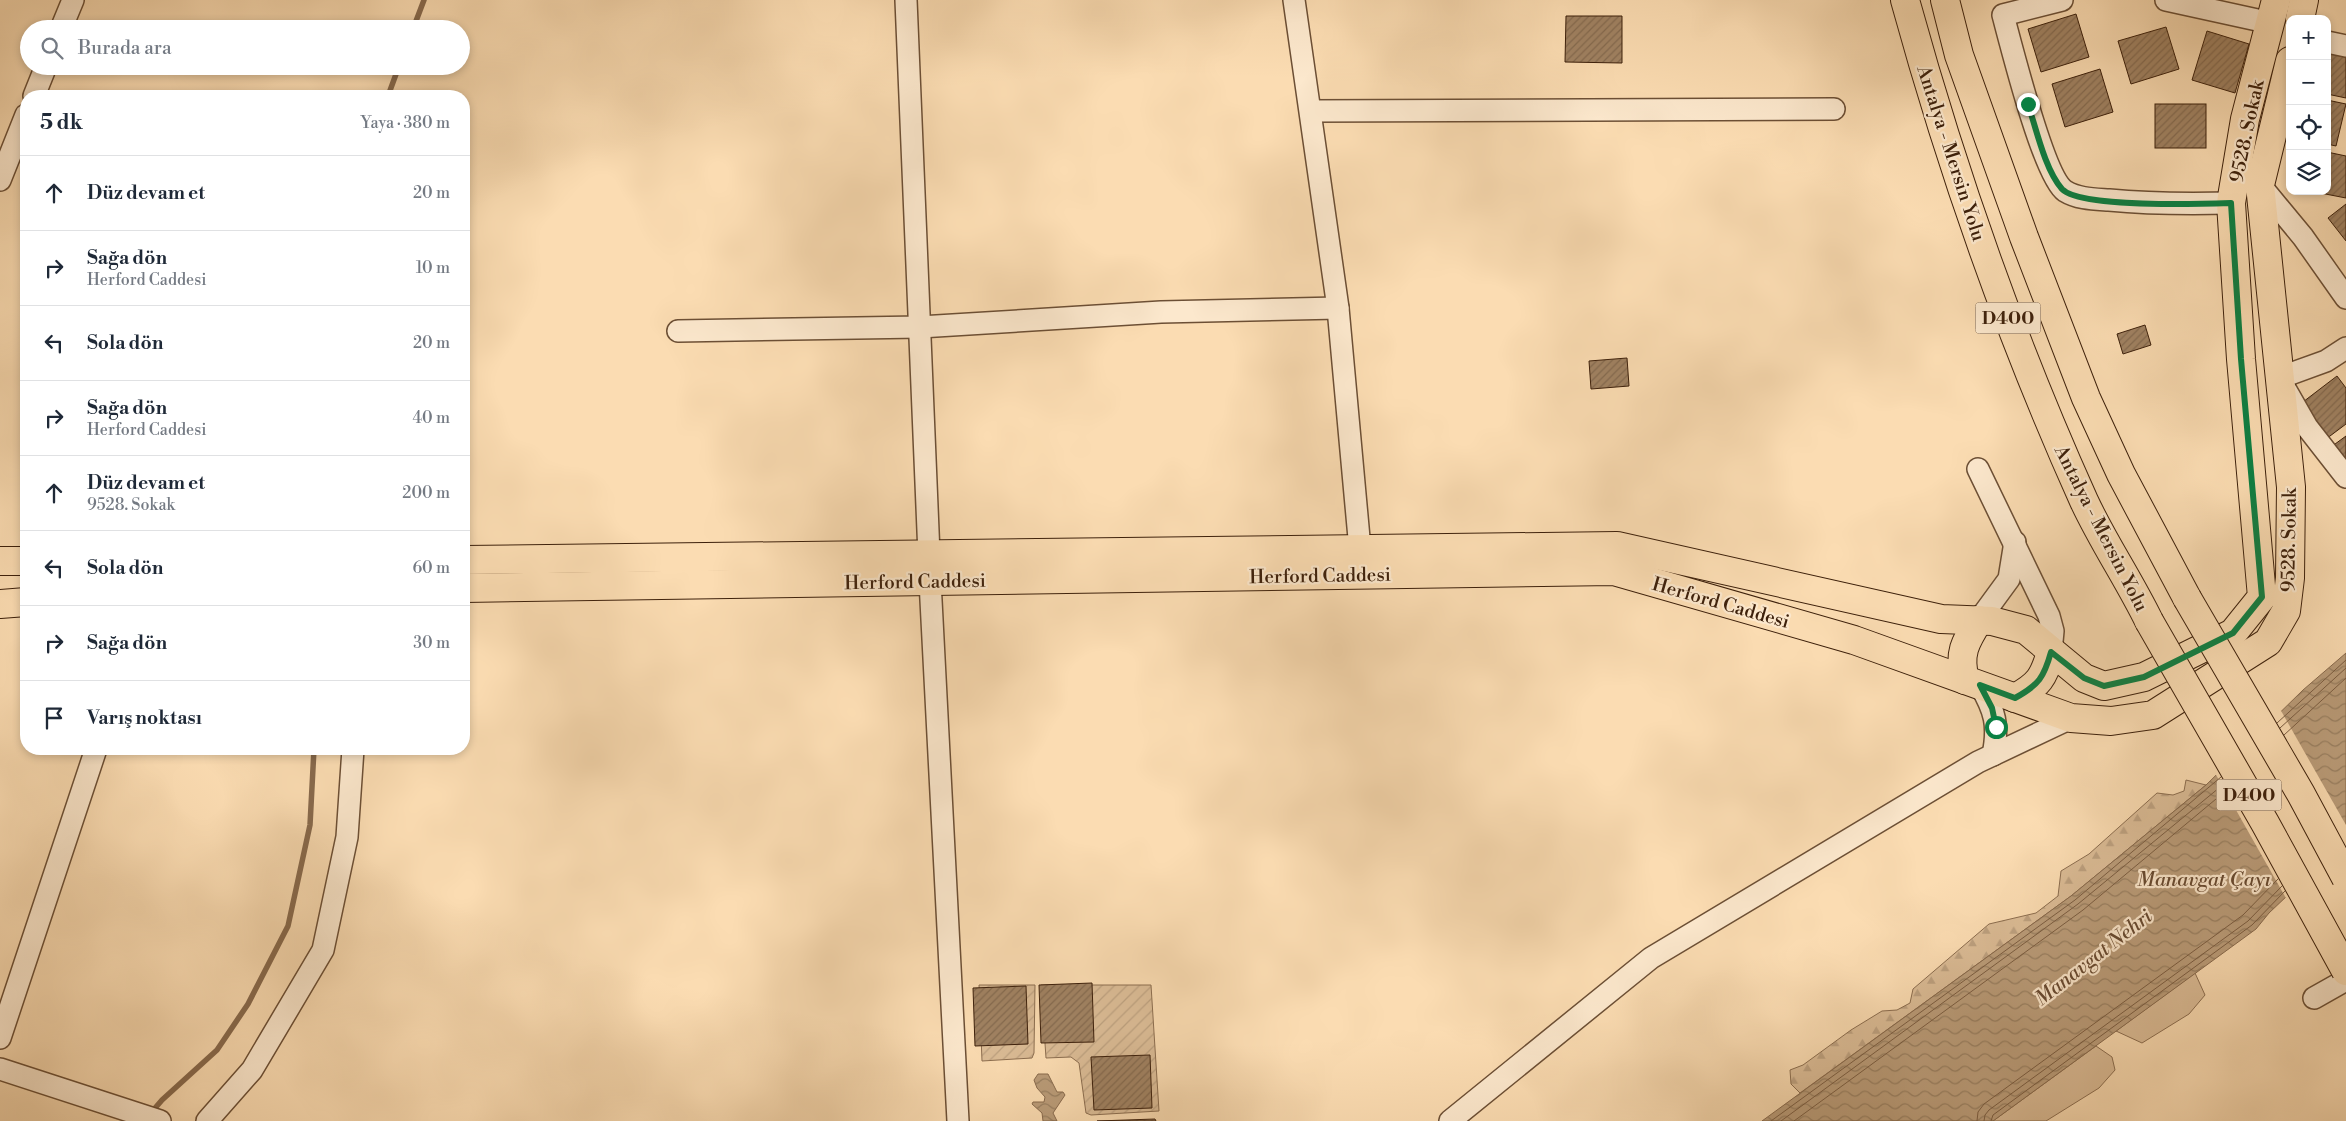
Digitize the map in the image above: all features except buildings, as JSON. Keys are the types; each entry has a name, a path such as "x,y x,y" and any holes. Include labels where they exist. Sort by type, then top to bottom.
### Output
{"main road":[{"name":"Antalya - Mersin Yolu","path":"1906,0 1924,68 1990,271 2051,425 2085,503 2148,621 2265,824 2346,970"},
{"name":"Antalya - Mersin Yolu","path":"1945,0 1960,54 2024,237 2086,398 2121,474 2188,598 2301,794 2346,878"},
{"path":"2301,15 2304,0"},
{"name":"9528. Sokak","path":"2144,677 2233,633 2262,597 2241,359 2231,203 2244,119 2274,12"},
{"name":"9528. Sokak","path":"2153,715 2268,642 2286,611 2290,578 2291,487 2278,378 2260,185 2286,78"},
{"name":"Herford Caddesi","path":"470,588 1360,549 1617,546 1941,619 1992,621 2026,630 2084,678 2104,686 2144,677"},
{"name":"Herford Caddesi","path":"470,560 930,568 1614,571 1854,640 2071,718 2111,720 2153,715"},
{"path":"0,561 20,561"},
{"path":"0,604 20,602"},
{"path":"1972,683 1962,670 1962,652 1979,620"},
{"path":"2015,698 2034,688 2043,676 2051,652"}],"street":[{"path":"65,20 73,0"},
{"path":"906,0 930,568 958,1121"},
{"path":"1294,0 1338,308 1360,549"},
{"path":"2062,0 2001,8 2028,104 2053,176 2063,190 2077,197 2151,204 2231,203"},
{"path":"2166,0 2274,12"},
{"path":"2331,43 2346,46"},
{"path":"36,90 42,75"},
{"path":"1311,110 1834,109"},
{"path":"0,180 20,130"},
{"path":"2260,185 2303,237 2346,298"},
{"path":"678,331 920,327 1161,312 1338,308"},
{"path":"2346,348 2326,361 2278,378 2307,427 2346,477"},
{"path":"1978,469 2015,542 2049,616 2053,631 2051,652"},
{"path":"1979,620 2009,579 2015,542"},
{"path":"1972,683 1992,708 1995,717 1996,741 1993,756"},
{"path":"1450,1121 1652,958 1993,756 2071,718"},
{"path":"0,1038 94,755"},
{"path":"207,1121 252,1070 323,950 346,837 353,755"},
{"path":"2314,998 2346,980"},
{"path":"0,1071 153,1119"}],"green space":[{"path":"2186,780 2206,785 2071,896 1800,1093 1791,1084 1790,1070 1803,1065 1851,1030 1882,1011 1897,1010 1910,1003 1913,989 1989,924 2036,913 2058,896 2061,871 2089,854 2157,793 2173,795 2184,791"},
{"path":"2195,973 2205,995 2189,1014 2142,1043 2116,1031"},
{"path":"979,985 1035,985 1034,1053 1032,1058 982,1061"},
{"path":"1041,985 1151,985 1159,1111 1091,1115 1086,1113 1079,1063 1071,1057 1046,1058"},
{"path":"2096,1046 2112,1057 2115,1070 2099,1088 2046,1121 1993,1121"}],"water":[{"name":"Manavgat Çayı","path":"2346,653 2346,840 2269,913 2256,929 1993,1121 1762,1121 2071,896 2206,785 2303,690"},
{"path":"1038,1074 1048,1074 1057,1092 1063,1092 1065,1095 1053,1113 1057,1121 1043,1121 1042,1113 1032,1104 1033,1102 1044,1102 1045,1097 1037,1088 1034,1080"}],"pier":[{"path":"2280,709 2346,825 2346,844 2287,900 2215,773"}],"waterway":[{"path":"416,20 424,0"},
{"path":"390,90 396,75"},
{"path":"150,1114 162,1100 217,1050 248,1004 288,926 310,825 314,755"}],"route":[{"path":"1996,727 1992,708 1980,685 2015,698 2034,688 2043,676 2051,652 2084,678 2104,686 2144,677 2233,633 2262,597 2241,359 2231,203 2151,204 2077,197 2063,190 2053,176 2028,104"}],"water label":[{"name":"Manavgat Nehri","path":"2093,957"}]}
